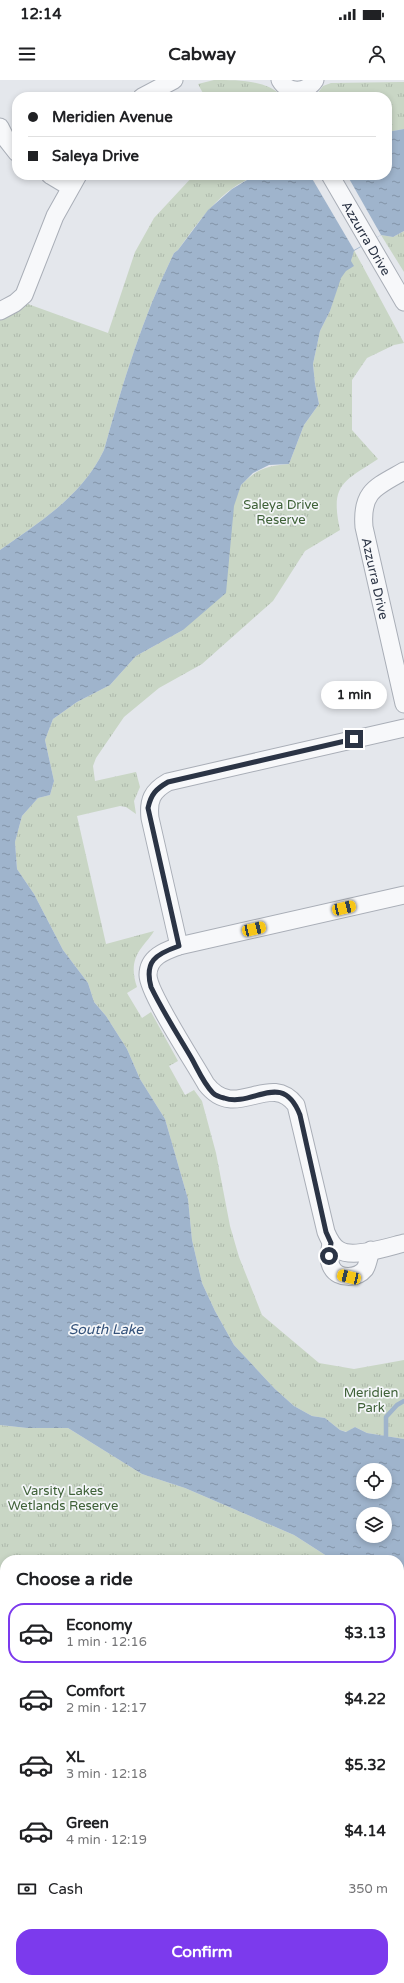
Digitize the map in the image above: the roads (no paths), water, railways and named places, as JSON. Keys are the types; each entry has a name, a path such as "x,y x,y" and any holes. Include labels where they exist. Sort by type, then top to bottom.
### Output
{"street":[{"path":"151,92 174,80"},
{"path":"282,85 295,90 314,85"},
{"path":"0,127 12,147"},
{"name":"Azzurra Drive","path":"333,180 404,302"},
{"path":"0,311 15,303 24,295 55,216 74,181"},
{"name":"Azzurra Drive","path":"404,471 376,488 367,498 363,512 364,527 404,704"},
{"path":"179,946 148,808 150,797 157,788 168,782 404,728"},
{"path":"404,895 179,946 162,952 151,962 148,975 151,987 160,1005 214,1093 224,1099 236,1100 277,1092 284,1094 296,1105 300,1115 326,1232 331,1243 339,1251 350,1254 404,1243"},
{"path":"331,1243 329,1260 332,1269 340,1275 349,1277 358,1274 365,1268 371,1250"}],"water":[{"name":"South Lake","path":"404,129 404,231 393,237 381,235 354,251 351,261 354,266 346,271 341,278 330,311 320,331 313,364 319,404 304,425 289,464 269,465 253,473 241,485 234,506 226,593 183,630 136,656 110,685 77,702 53,719 45,740 54,781 50,795 38,798 22,816 15,842 17,869 34,894 63,950 88,983 94,1002 106,1016 127,1049 140,1079 165,1119 188,1199 192,1240 202,1283 215,1311 234,1345 275,1389 294,1406 312,1416 325,1418 340,1430 346,1432 355,1427 367,1433 404,1439 404,1555 325,1555 294,1535 185,1488 142,1474 68,1428 27,1428 0,1425 0,550 59,507 84,481 95,466 104,450 134,350 163,277 174,253 178,250 208,210 232,189 247,180 392,180 392,131"}],"waterway":[{"path":"386,1436 386,1417 397,1405 404,1401"}],"park label":[{"name":"Saleya Drive Reserve","path":"281,512"},
{"name":"Meridien Park","path":"371,1400"},
{"name":"Varsity Lakes Wetlands Reserve","path":"63,1498"}]}
